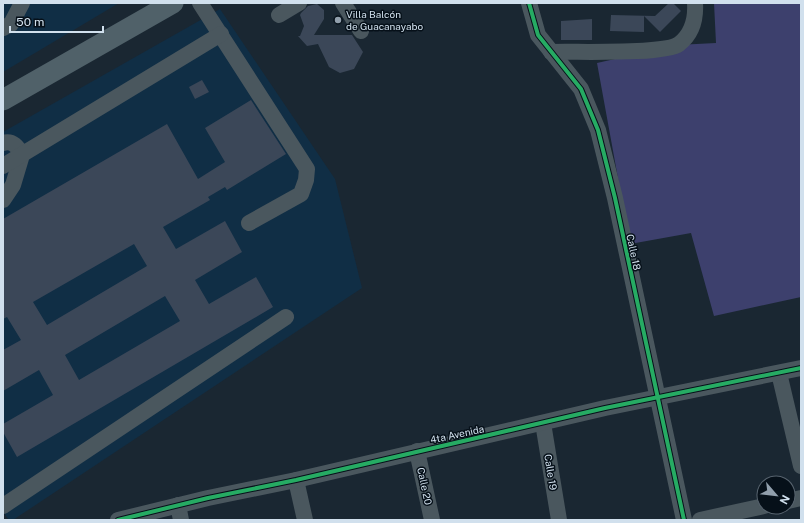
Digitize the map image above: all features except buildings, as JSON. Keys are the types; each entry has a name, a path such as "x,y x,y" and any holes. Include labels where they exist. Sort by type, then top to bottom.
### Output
{"main road":[{"path":"3,100 172,3"}],"street":[{"path":"3,28 11,24 22,3"},
{"path":"200,3 307,169 306,180 301,194 249,223"},
{"path":"279,15 299,3"},
{"path":"343,3 361,31"},
{"name":"Calle 18","path":"529,3 538,35 581,89 598,130 615,198 684,520"},
{"path":"551,52 652,50 678,45 690,33 695,13 695,3"},
{"path":"3,166 221,34"},
{"path":"3,143 12,143 18,147 22,155 13,185 3,200"},
{"path":"3,506 286,317"},
{"name":"4ta Avenida","path":"118,520 180,513 296,480 417,451 801,368"},
{"path":"779,373 801,466"},
{"name":"Calle 19","path":"543,424 559,520"},
{"name":"Calle 20","path":"417,451 432,520"},
{"path":"296,480 305,520"},
{"path":"700,520 756,508"}],"shaded area":[{"path":"3,3 119,3 3,72"},
{"path":"714,3 801,3 801,297 714,316 691,233 630,244 597,63 677,45 716,43"},
{"path":"220,9 335,179 362,288 13,520 9,520 3,512 3,132"}],"cycle path":[{"path":"529,3 538,35 581,89 598,130 615,198 684,520"},
{"path":"118,520 208,498 296,480 605,408 801,368"}],"place":[{"name":"Villa Balcón de Guacanayabo","path":"338,20"}]}
